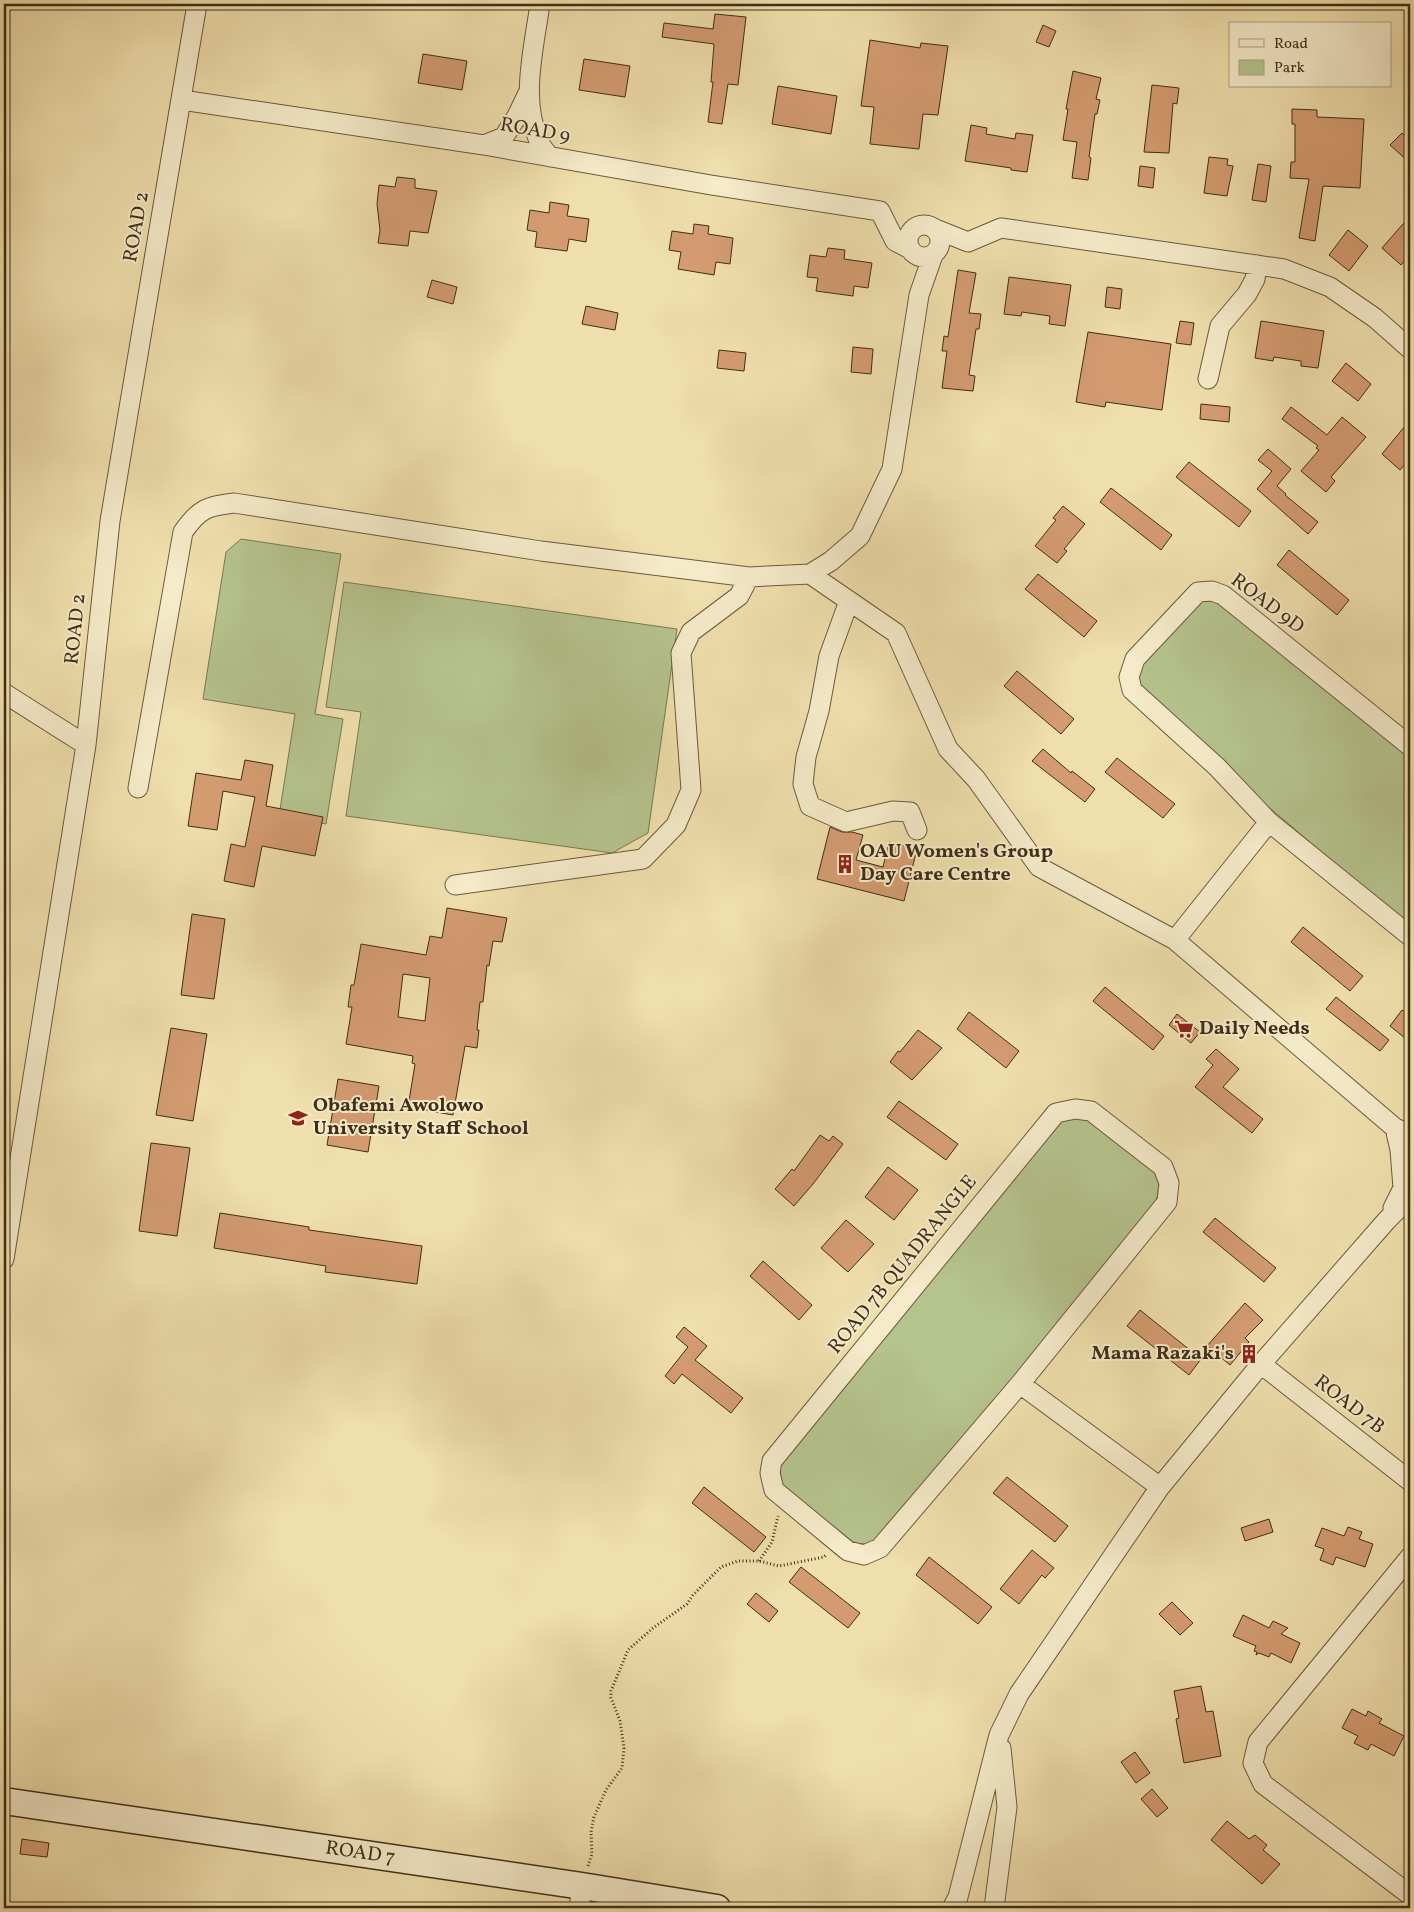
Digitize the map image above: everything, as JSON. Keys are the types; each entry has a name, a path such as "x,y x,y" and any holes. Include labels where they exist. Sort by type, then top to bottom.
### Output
{"street":[{"name":"ROAD 2","path":"4,1259 86,744 110,521 197,4"},
{"path":"540,4 529,92 533,122 539,143 550,157"},
{"path":"484,145 504,137 518,116 529,92"},
{"name":"ROAD 9","path":"182,100 484,145 711,185 880,211"},
{"path":"880,211 895,230 926,227 968,242 1001,228 1284,269 1330,287 1375,318 1410,349"},
{"path":"880,211 895,241 923,258 934,254 969,250 1001,228"},
{"path":"138,788 182,532 194,515 214,505 234,503 542,551 749,577 810,574 831,561 860,536 892,469 919,295 934,254 940,246 938,233 926,227 913,229 909,235 908,242 918,273 919,295"},
{"path":"1208,379 1220,326 1247,294 1255,278 1257,264"},
{"path":"810,574 896,633 948,748 976,779 1039,867 1175,940 1403,1131 1400,1150 1403,1188 1387,1220"},
{"path":"455,885 643,859 676,825 691,790 681,653 691,632 739,596 749,577"},
{"name":"ROAD 9D","path":"1410,746 1224,595 1212,591 1198,592 1136,660 1129,677 1132,690 1217,768 1269,822 1410,936"},
{"path":"849,601 829,656 819,711 806,757 803,784 810,806 846,822 893,811 910,812 917,830"},
{"path":"4,693 86,744"},
{"path":"1175,940 1269,822"},
{"name":"ROAD 7B QUADRANGLE","path":"1075,1109 1091,1111 1163,1167 1169,1183 1167,1202 1020,1384 880,1548 864,1555 848,1551 783,1498 774,1490 770,1473 772,1461 1056,1113 1075,1109"},
{"path":"952,1908 958,1897 999,1735 1019,1694 1160,1488 1261,1364 1387,1220 1410,1197"},
{"name":"ROAD 7B","path":"1261,1364 1410,1481"},
{"path":"1020,1384 1160,1488"},
{"path":"1410,1557 1258,1742 1253,1763 1263,1784 1410,1895"},
{"path":"994,1908 1007,1806 999,1735"},
{"name":"ROAD 7","path":"4,1801 581,1897 717,1908"}],"path":[{"path":"759,1561 772,1542 783,1498"},
{"path":"581,1897 592,1854 591,1832 594,1817 606,1790 622,1768 624,1748 622,1730 611,1698 611,1690 628,1650 653,1628 687,1604 721,1567 738,1561 759,1561 779,1566 824,1557 837,1542"}],"green space":[{"path":"241,539 341,554 315,714 343,719 326,824 279,816 295,714 203,699 226,552"},
{"path":"344,582 677,629 648,833 612,853 346,816 361,712 326,707"},
{"path":"1213,597 1410,752 1410,927 1251,792 1140,690 1137,676 1139,665 1200,598"},
{"path":"1090,1117 1160,1176 1156,1205 884,1536 867,1544 851,1543 782,1486 779,1461 1059,1118"}],"building":[{"path":"715,14 746,17 738,85 728,84 722,124 708,122 713,82 711,82 714,44 662,37 664,23 713,29"},
{"path":"1043,25 1056,31 1049,47 1036,42"},
{"path":"870,40 920,48 921,43 948,46 938,115 923,114 919,149 870,144 874,107 861,106"},
{"path":"423,54 467,61 462,90 418,83"},
{"path":"584,59 630,66 625,97 579,90"},
{"path":"1073,71 1101,78 1096,99 1100,100 1097,114 1095,114 1088,180 1072,178 1077,142 1063,140"},
{"path":"1152,85 1179,88 1177,104 1173,103 1169,153 1144,152"},
{"path":"778,86 837,96 831,134 772,124"},
{"path":"1292,109 1317,110 1317,117 1364,119 1360,188 1323,186 1315,241 1299,238 1309,179 1290,178 1291,162 1295,162 1295,124 1292,124"},
{"path":"971,125 987,128 986,134 1015,139 1016,133 1033,135 1027,172 965,161"},
{"path":"1402,133 1410,141 1410,163 1390,145"},
{"path":"1209,157 1228,159 1227,165 1233,166 1227,196 1204,193"},
{"path":"1258,164 1271,166 1266,202 1252,200"},
{"path":"1140,166 1155,168 1153,188 1138,186"},
{"path":"397,177 415,179 415,188 437,191 428,233 410,231 408,246 378,243 380,230 377,204 379,185 395,187"},
{"path":"550,202 569,205 567,216 589,219 586,242 569,239 567,251 535,247 537,232 527,230 530,210 549,213"},
{"path":"1410,216 1410,254 1401,265 1382,248"},
{"path":"694,224 709,226 708,234 733,238 730,264 716,262 714,275 678,269 681,252 669,250 672,231 693,234"},
{"path":"1348,230 1368,246 1349,271 1329,255"},
{"path":"828,248 845,250 844,259 872,263 868,288 854,286 853,296 816,291 818,278 807,277 810,255 826,257"},
{"path":"958,270 976,273 969,313 981,314 979,329 976,329 969,375 975,376 973,391 942,388 947,351 942,351 944,336 948,337"},
{"path":"1009,277 1071,285 1065,326 1049,324 1050,316 1022,312 1021,316 1004,314"},
{"path":"432,280 457,287 453,304 427,297"},
{"path":"1107,287 1122,289 1120,309 1105,307"},
{"path":"586,306 618,313 615,330 582,324"},
{"path":"1180,321 1194,323 1191,345 1176,343"},
{"path":"1261,321 1324,331 1318,368 1301,366 1301,361 1274,357 1273,361 1255,358"},
{"path":"1088,332 1171,344 1162,410 1106,402 1105,407 1076,402"},
{"path":"853,347 873,349 871,374 851,372"},
{"path":"719,350 746,353 744,371 717,368"},
{"path":"1346,363 1371,384 1358,401 1332,381"},
{"path":"1201,404 1230,407 1229,422 1200,419"},
{"path":"1291,407 1327,435 1342,417 1366,437 1331,477 1335,481 1326,492 1301,471 1319,450 1316,448 1318,446 1282,419"},
{"path":"1410,420 1410,458 1400,470 1382,454"},
{"path":"1268,449 1291,469 1277,486 1318,522 1308,534 1257,489 1272,471 1258,460"},
{"path":"1189,462 1251,511 1239,527 1176,477"},
{"path":"1111,488 1172,535 1161,550 1100,502"},
{"path":"1063,506 1085,524 1064,549 1067,551 1057,563 1035,546 1056,520 1053,518"},
{"path":"1289,550 1349,600 1337,615 1277,565"},
{"path":"1038,574 1097,621 1084,637 1025,589"},
{"path":"1017,671 1074,719 1061,734 1004,686"},
{"path":"1043,749 1071,773 1072,771 1095,789 1085,802 1032,761"},
{"path":"1117,758 1175,804 1163,818 1105,772"},
{"path":"245,760 273,765 266,806 323,817 315,856 262,846 254,887 224,881 231,844 245,847 255,797 223,791 217,830 188,826 196,773 241,780"},
{"name":"OAU Women's Group Day Care Centre","path":"830,827 842,832 863,835 856,860 883,867 889,842 917,849 904,901 817,879"},
{"path":"447,908 507,918 502,942 493,941 489,966 487,965 483,1002 480,1002 477,1048 465,1046 453,1115 408,1107 415,1064 412,1063 413,1056 346,1044 352,1007 348,1007 351,985 354,985 361,944 426,955 430,936 442,938","holes":["403,974 430,978 425,1021 398,1017"]},
{"path":"192,914 225,919 214,999 181,995"},
{"path":"1303,927 1363,976 1350,991 1291,942"},
{"path":"1105,987 1164,1036 1153,1050 1093,1001"},
{"path":"1336,997 1389,1040 1380,1051 1326,1009"},
{"path":"1402,1010 1410,1016 1410,1042 1390,1026"},
{"path":"969,1012 1019,1051 1006,1068 957,1029"},
{"name":"Daily Needs","path":"1177,1014 1200,1032 1191,1043 1169,1025"},
{"path":"171,1028 207,1034 193,1121 156,1115"},
{"path":"918,1030 942,1048 912,1080 890,1062"},
{"path":"1216,1049 1239,1069 1223,1087 1263,1119 1252,1133 1195,1087 1213,1065 1206,1059"},
{"path":"338,1079 379,1086 368,1152 327,1145"},
{"path":"899,1101 958,1144 946,1160 887,1117"},
{"path":"820,1135 829,1141 833,1136 843,1144 794,1206 775,1189 792,1169 794,1171"},
{"path":"151,1143 190,1148 177,1236 139,1231"},
{"path":"888,1167 918,1190 894,1220 865,1197"},
{"path":"220,1213 309,1227 309,1230 422,1246 417,1284 325,1272 326,1266 214,1248"},
{"path":"1215,1218 1276,1268 1264,1282 1203,1232"},
{"path":"846,1220 874,1244 848,1272 821,1248"},
{"path":"763,1261 812,1305 799,1320 750,1276"},
{"path":"1245,1303 1263,1320 1245,1338 1249,1342 1230,1365 1207,1346"},
{"path":"1140,1310 1201,1359 1189,1375 1127,1326"},
{"path":"684,1327 707,1346 695,1360 743,1398 731,1413 682,1374 674,1384 665,1376 688,1347 676,1337"},
{"path":"1007,1477 1068,1526 1055,1542 993,1493"},
{"path":"704,1487 766,1537 754,1552 692,1503"},
{"path":"1269,1519 1273,1532 1245,1541 1241,1528"},
{"path":"1348,1527 1362,1532 1359,1539 1373,1544 1365,1567 1336,1557 1333,1565 1320,1560 1324,1549 1315,1546 1322,1528 1344,1536"},
{"path":"1032,1550 1054,1568 1045,1578 1042,1575 1019,1604 1000,1589"},
{"path":"929,1557 992,1607 978,1624 916,1575"},
{"path":"801,1567 860,1613 848,1628 789,1582"},
{"path":"756,1593 778,1611 769,1622 747,1604"},
{"path":"1172,1602 1193,1623 1180,1635 1159,1614"},
{"path":"1243,1615 1269,1628 1273,1621 1288,1628 1281,1634 1300,1643 1291,1663 1271,1653 1269,1657 1259,1653 1256,1655 1257,1652 1254,1651 1256,1646 1233,1636"},
{"path":"1201,1686 1206,1712 1213,1711 1221,1756 1184,1763 1176,1719 1179,1718 1174,1691"},
{"path":"1352,1709 1366,1716 1368,1711 1382,1719 1379,1723 1404,1736 1394,1756 1371,1744 1368,1750 1354,1743 1358,1736 1342,1728"},
{"path":"1135,1752 1150,1773 1136,1783 1121,1762"},
{"path":"1152,1789 1168,1808 1157,1817 1141,1799"},
{"path":"1227,1821 1249,1839 1255,1835 1267,1845 1263,1850 1280,1864 1262,1884 1211,1840"},
{"path":"22,1839 49,1843 47,1857 20,1854"}],"place":[{"name":"OAU Women's Group Day Care Centre","path":"845,864"},
{"name":"Daily Needs","path":"1184,1029"},
{"name":"Obafemi Awolowo University Staff School","path":"298,1118"},
{"name":"Mama Razaki's","path":"1249,1354"}]}
